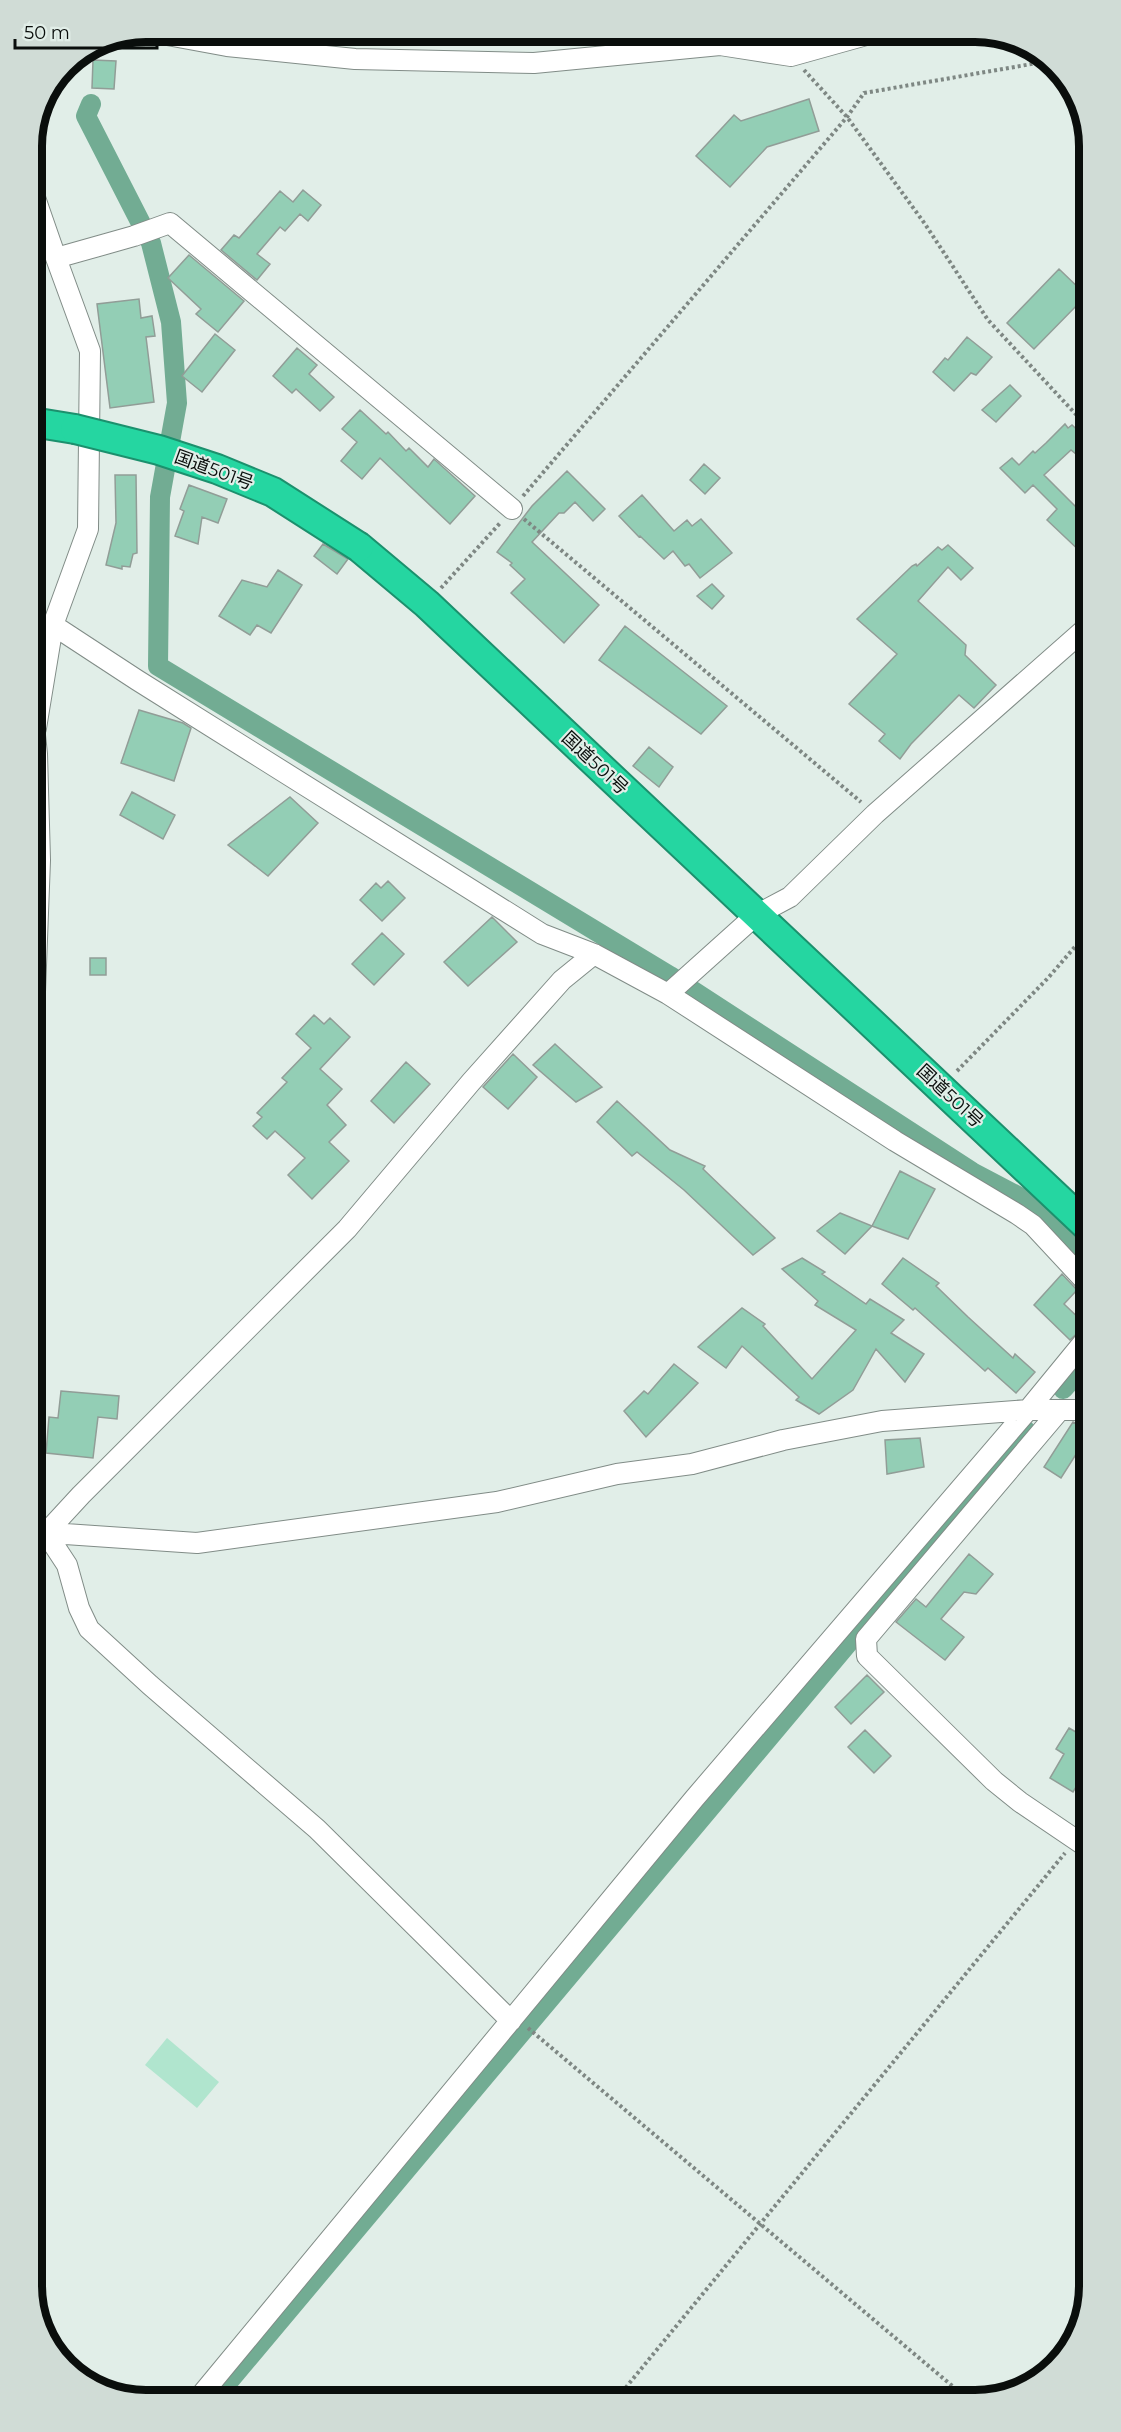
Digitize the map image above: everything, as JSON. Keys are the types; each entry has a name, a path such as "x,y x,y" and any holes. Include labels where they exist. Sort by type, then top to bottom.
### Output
{"highway":[{"name":"国道501号","path":"42,424 75,429 159,450 217,469 273,492 359,547 427,604 1079,1218"}],"street":[{"path":"205,42 355,59 534,63 720,45 791,56 842,42"},
{"path":"42,218 90,351 88,529 53,625 42,681"},
{"path":"56,258 134,236 170,223 512,509"},
{"path":"53,625 542,934 676,987 895,1141 1033,1225 1079,1274"},
{"path":"676,987 756,915 790,897 875,814 1079,634"},
{"path":"42,1532 346,1229 471,1082 562,980 594,954"},
{"path":"205,2390 694,1799 1079,1348"},
{"path":"42,1533 208,1542 497,1502 616,1474 692,1464 783,1440 882,1421 1028,1410 1079,1410"},
{"path":"1059,1411 866,1639 867,1656 994,1781 1020,1802 1079,1842"},
{"path":"42,1534 67,1565 79,1608 89,1629 150,1685 317,1829 511,2021"}],"path":[{"path":"791,56 847,117 925,224 988,320 1079,418"},
{"path":"427,604 512,509 847,117 864,93 1038,63"},
{"path":"512,509 875,814"},
{"path":"941,1087 1048,978 1079,942"},
{"path":"624,2390 1079,1848"},
{"path":"535,2034 957,2390"}],"green space":[{"path":"167,2038 219,2082 197,2108 145,2065"}],"building":[{"path":"93,60 116,61 114,89 92,88"},
{"path":"809,99 819,131 767,147 730,187 696,156 734,115 741,121"},
{"path":"303,190 321,205 308,221 300,214 285,231 280,227 257,254 270,264 257,280 221,250 234,235 239,238 280,191 293,202"},
{"path":"189,255 244,301 218,332 196,314 201,309 168,278"},
{"path":"1059,269 1079,288 1079,303 1034,349 1007,323"},
{"path":"139,299 141,318 152,316 155,336 146,337 154,402 110,408 97,304"},
{"path":"215,334 235,350 202,392 182,376"},
{"path":"967,337 992,357 976,375 971,373 954,391 933,372 945,358 948,360"},
{"path":"297,348 317,365 309,374 334,397 320,411 296,389 292,393 273,376"},
{"path":"1010,385 1021,396 996,422 982,410"},
{"path":"360,410 386,434 388,432 406,451 409,448 428,467 434,459 475,496 450,524 380,458 362,479 341,461 357,442 342,429"},
{"path":"1065,424 1068,428 1072,425 1079,431 1079,451 1076,454 1071,450 1044,475 1079,510 1079,550 1047,520 1057,509 1033,485 1025,493 1000,468 1012,458 1019,465 1033,451 1035,453"},
{"path":"704,464 720,478 705,494 690,480"},
{"path":"567,471 605,509 593,521 575,502 564,513 559,513 532,542 599,605 564,643 511,593 525,579 510,565 512,563 497,552 532,506"},
{"path":"115,475 136,475 137,553 133,554 130,567 122,566 122,569 106,565 116,523"},
{"path":"189,485 227,499 218,523 202,517 198,544 175,536 184,511 180,509"},
{"path":"642,495 674,531 687,520 692,526 701,519 732,553 700,578 689,564 685,566 673,551 664,559 619,516"},
{"path":"323,544 348,559 337,574 314,556"},
{"path":"948,545 973,568 961,580 948,567 918,601 966,645 965,655 996,685 974,708 959,695 911,744 900,759 879,741 885,734 849,704 897,654 857,619 912,566 916,564 917,566 938,547 942,550"},
{"path":"278,570 302,585 271,633 257,625 250,635 219,616 242,580 267,587"},
{"path":"712,584 724,596 712,609 697,596"},
{"path":"625,626 727,706 701,734 599,660"},
{"path":"139,710 183,723 191,728 174,781 121,763"},
{"path":"649,747 673,767 659,787 633,766"},
{"path":"132,792 175,815 163,839 120,815"},
{"path":"290,797 318,823 268,876 228,845"},
{"path":"388,881 405,898 382,921 360,900 376,883 381,888"},
{"path":"492,917 517,942 468,986 444,962"},
{"path":"382,933 404,954 374,985 352,964"},
{"path":"90,958 106,958 106,975 90,975"},
{"path":"314,1015 324,1024 330,1018 350,1037 320,1069 342,1089 327,1105 346,1125 329,1142 349,1161 312,1199 288,1175 305,1158 275,1131 267,1139 253,1126 262,1117 257,1113 287,1082 282,1078 311,1048 296,1034"},
{"path":"555,1044 602,1087 576,1102 533,1065"},
{"path":"513,1054 537,1077 508,1109 483,1087"},
{"path":"406,1062 430,1084 394,1123 371,1101"},
{"path":"617,1101 670,1150 705,1166 703,1169 775,1238 753,1255 684,1190 637,1152 632,1156 597,1122"},
{"path":"900,1171 935,1189 908,1239 872,1226"},
{"path":"840,1213 872,1226 845,1254 817,1231"},
{"path":"802,1258 825,1272 822,1274 866,1304 870,1299 904,1320 891,1333 924,1354 905,1382 876,1349 853,1390 819,1414 796,1400 799,1397 742,1346 726,1368 698,1347 742,1308 765,1324 763,1326 812,1379 856,1330 815,1305 818,1301 782,1269"},
{"path":"903,1258 939,1283 936,1286 968,1317 1013,1358 1015,1354 1035,1372 1016,1393 988,1368 985,1371 915,1308 913,1310 882,1284"},
{"path":"1062,1274 1077,1290 1064,1304 1079,1318 1079,1332 1070,1340 1034,1305"},
{"path":"674,1364 698,1383 646,1437 624,1411 644,1391 648,1394"},
{"path":"61,1391 119,1396 117,1419 98,1417 93,1458 46,1453 49,1417 58,1418"},
{"path":"1073,1422 1079,1425 1079,1450 1061,1478 1044,1467"},
{"path":"920,1438 924,1467 887,1474 885,1440"},
{"path":"969,1554 993,1574 976,1594 964,1592 941,1619 964,1637 945,1660 896,1622 916,1599 926,1607"},
{"path":"867,1675 884,1692 851,1724 835,1707"},
{"path":"1069,1728 1079,1734 1079,1782 1073,1792 1050,1778 1064,1754 1056,1749"},
{"path":"865,1730 891,1756 874,1773 848,1747"}],"waterway":[{"path":"91,104 86,116 151,243 171,322 177,403 160,497 158,666 670,976 972,1172 1029,1202 1079,1251"},
{"path":"1063,1389 1079,1371"},
{"path":"221,2390 1026,1431"}]}
